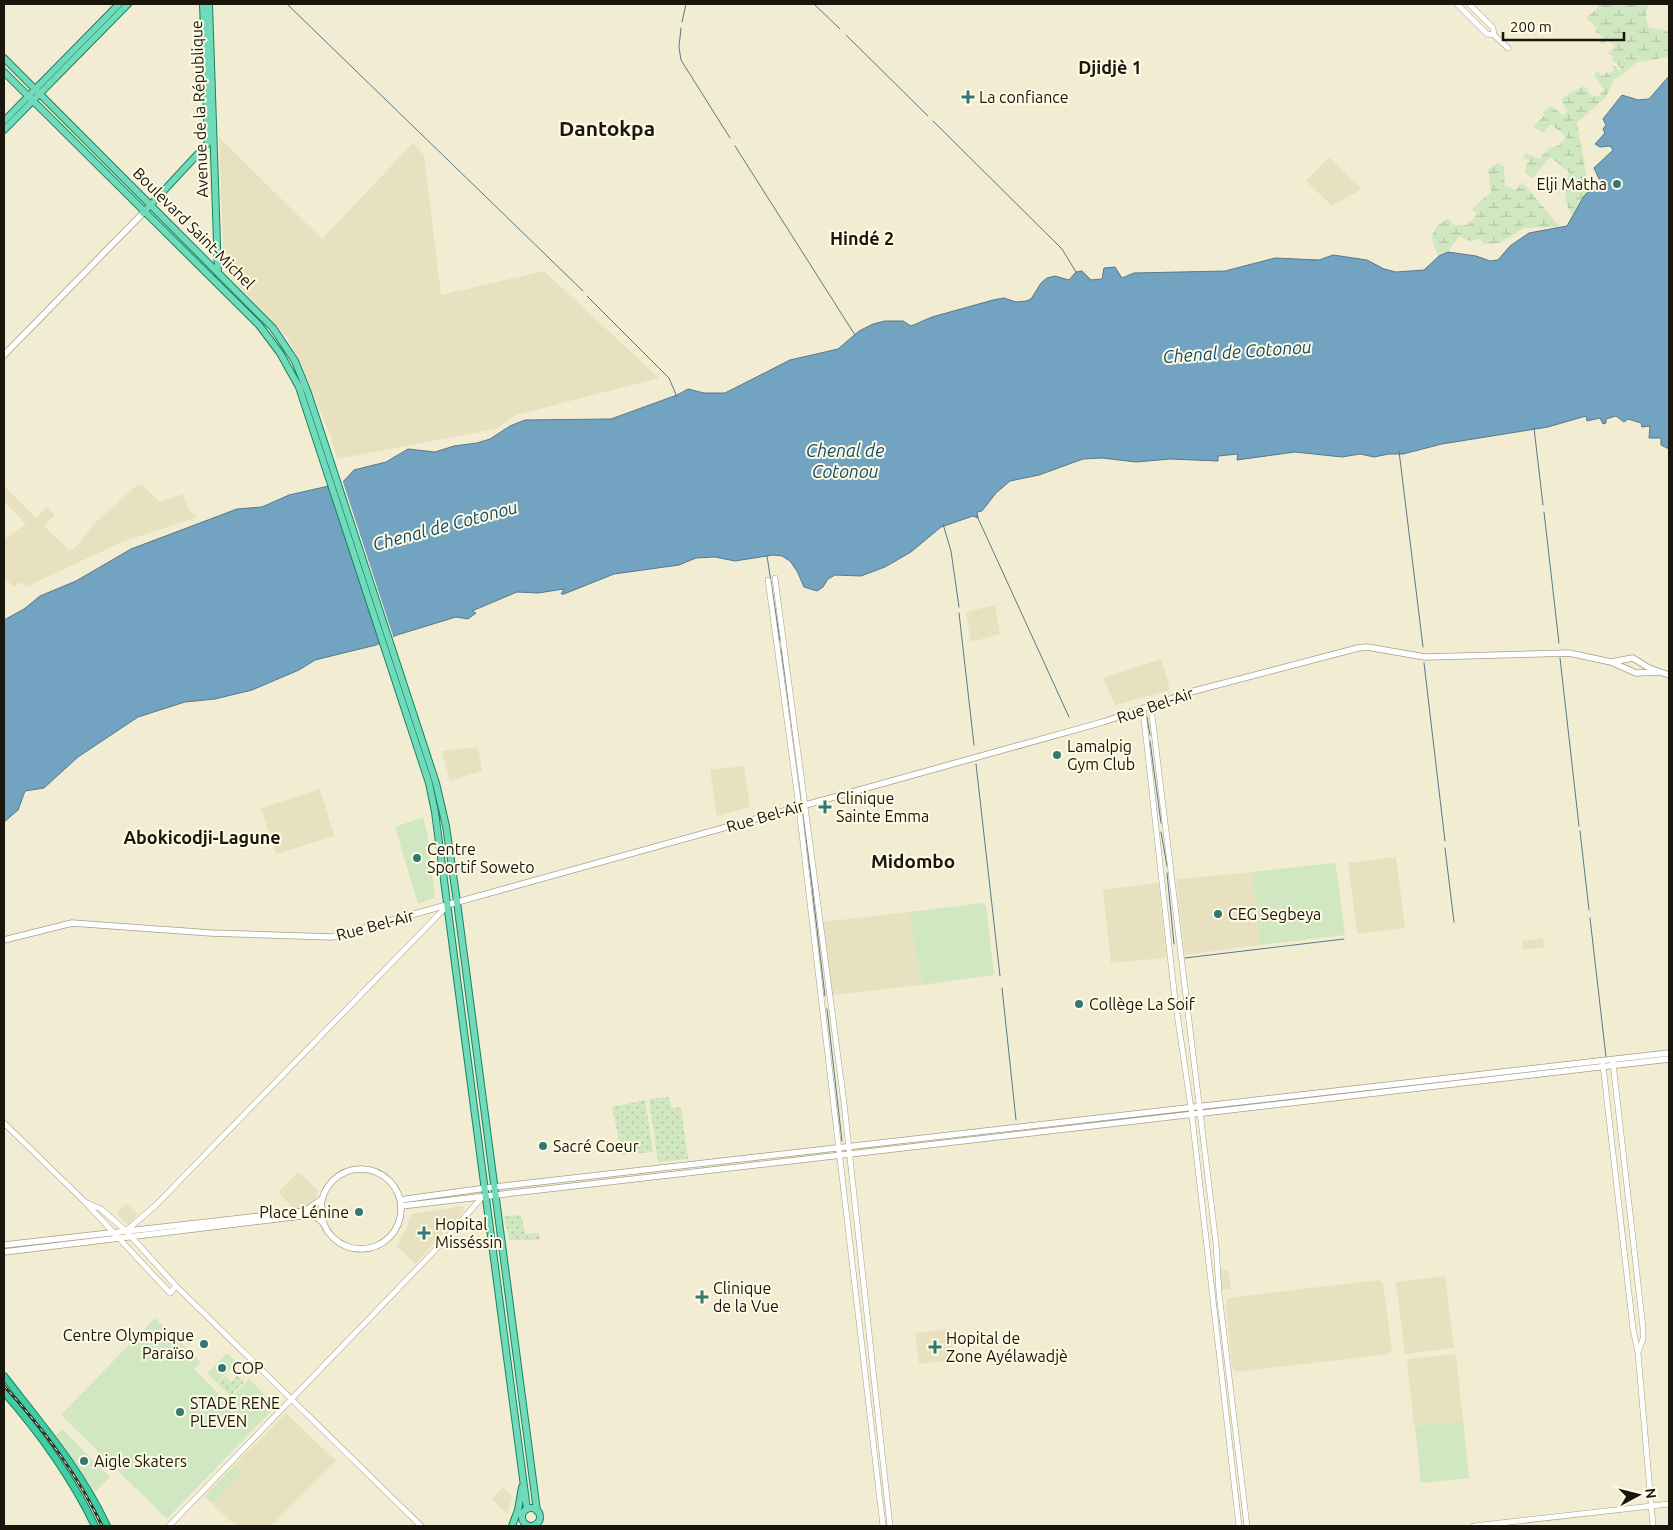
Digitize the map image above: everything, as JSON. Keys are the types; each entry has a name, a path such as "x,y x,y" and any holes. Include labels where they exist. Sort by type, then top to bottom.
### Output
{"highway":[{"path":"4,1376 60,1445 93,1497 107,1526"},
{"path":"4,1392 40,1438 76,1491 96,1526"}],"main road":[{"path":"38,91 119,4"},
{"path":"4,121 38,91 128,4"},
{"name":"Avenue de la République","path":"151,205 208,143 203,4"},
{"name":"Avenue de la République","path":"209,4 218,273"},
{"name":"Boulevard Saint-Michel","path":"4,58 273,328 285,345 300,373 322,445"},
{"name":"Boulevard Saint-Michel","path":"4,72 270,339 295,380 322,445"},
{"path":"4,130 30,98"},
{"path":"4,354 151,205"},
{"path":"322,445 389,651 439,795 457,902 539,1518 532,1526 525,1524 522,1518"},
{"name":"Rue Bel-Air","path":"4,940 72,922 326,938 447,906 1143,710 1194,691 1358,648 1367,647 1425,657 1569,653 1611,662 1636,673 1659,672"},
{"path":"389,651 429,783 438,828 527,1509 516,1526"},
{"name":"Rue Bel-Air","path":"1611,662 1634,658 1659,672 1669,675"},
{"path":"1613,1064 1669,1054"},
{"path":"401,1203 485,1196 496,1192 840,1151 849,1147 1200,1111 1669,1059"},
{"path":"840,1151 849,1154 1191,1111"},
{"path":"4,1252 310,1215 318,1218 334,1238 344,1245 355,1249 372,1248 387,1240 395,1232 401,1217 401,1203 395,1188 387,1178 377,1172 361,1169 348,1171 337,1177 327,1188 322,1199 321,1211 324,1224"},
{"path":"401,1203 486,1188 496,1192"},
{"path":"4,1245 305,1211 322,1199"},
{"path":"512,1526 520,1505 522,1469"},
{"path":"527,1509 537,1511"}],"street":[{"path":"1457,4 1487,34 1494,35 1508,48"},
{"path":"1469,4 1493,28 1494,35"},
{"path":"775,578 849,1147 890,1526"},
{"path":"768,580 799,807 883,1526"},
{"path":"1150,707 1200,1111 1247,1526"},
{"path":"1143,710 1175,1000 1191,1111 1239,1526"},
{"path":"126,1231 157,1204 447,906"},
{"path":"1613,1064 1643,1328 1643,1339 1638,1353"},
{"path":"1603,1065 1633,1329 1638,1353 1653,1526"},
{"path":"4,1123 85,1202 95,1215 114,1232 170,1293 176,1286"},
{"path":"169,1526 485,1196"},
{"path":"85,1202 101,1209 126,1231 176,1286 421,1526"},
{"path":"1474,1526 1669,1504"}],"shaded area":[{"path":"219,137 322,239 413,143 424,155 441,295 544,271 659,378 516,415 496,429 337,459 332,440 302,366 287,337 224,270"},
{"path":"1329,157 1362,189 1332,206 1306,181"},
{"path":"137,485 142,485 160,502 183,494 189,510 198,517 124,541 26,587 22,582 13,587 7,580 4,582 4,539 26,524 4,502 4,486 36,518 46,507 55,515 44,526 70,551 79,544 93,525"},
{"path":"995,605 1000,634 971,642 966,612"},
{"path":"1161,659 1170,690 1115,705 1103,678"},
{"path":"478,747 482,771 450,781 442,751"},
{"path":"744,766 750,807 717,816 710,770"},
{"path":"320,789 334,836 276,854 261,808"},
{"path":"1396,857 1405,928 1357,934 1348,863"},
{"name":"CEG Segbeya","path":"1252,872 1260,945 1185,955 1176,882 1178,879"},
{"path":"1158,883 1167,954 1164,958 1111,963 1103,890"},
{"path":"909,912 922,985 831,995 822,922"},
{"path":"1543,938 1544,947 1523,950 1522,941"},
{"path":"298,1172 318,1190 314,1202 308,1208 295,1210 278,1192"},
{"path":"126,1203 138,1214 128,1225 116,1213"},
{"name":"Hopital Misséssin","path":"463,1206 464,1211 415,1264 397,1246 407,1227 411,1214"},
{"path":"1228,1270 1231,1289 1222,1290 1220,1271"},
{"path":"1445,1276 1454,1348 1405,1354 1396,1282"},
{"path":"1378,1280 1383,1283 1392,1350 1388,1354 1236,1372 1232,1368 1226,1303 1228,1298"},
{"name":"Hopital de Zone Ayélawadjè","path":"951,1329 955,1360 919,1364 915,1333"},
{"path":"1456,1354 1463,1421 1414,1426 1407,1359"},
{"path":"286,1413 336,1461 271,1526 236,1526 204,1496"},
{"path":"503,1487 512,1497 507,1514 492,1499"}],"green space":[{"path":"1596,4 1648,4 1646,19 1649,27 1669,31 1669,57 1637,62 1620,77 1614,79 1606,97 1577,123 1589,190 1575,215 1573,215 1567,206 1565,194 1569,172 1550,157 1533,178 1525,173 1526,165 1530,160 1523,158 1526,153 1539,159 1549,148 1558,146 1566,137 1551,124 1543,133 1533,126 1545,115 1542,112 1552,106 1563,116 1568,110 1562,103 1562,98 1584,86 1593,97 1595,95 1598,97 1604,89 1594,76 1596,74 1594,72 1597,71 1603,76 1607,72 1610,74 1614,70 1612,64 1620,71 1621,68 1612,60 1613,56 1608,53 1615,46 1608,40 1604,44 1599,43 1604,38 1595,31 1597,28 1586,18 1599,7"},
{"path":"1498,163 1504,167 1505,187 1509,186 1515,191 1522,182 1560,227 1524,228 1500,243 1484,244 1480,239 1469,241 1459,236 1448,252 1439,256 1432,239 1434,230 1448,219 1454,225 1467,225 1477,214 1472,209 1491,192 1488,169"},
{"name":"Centre Sportif Soweto","path":"423,817 427,832 435,898 418,904 395,827"},
{"path":"1333,863 1336,866 1345,935 1260,945 1252,872"},
{"path":"983,903 986,905 994,975 922,985 909,912"},
{"path":"669,1097 671,1108 681,1107 688,1159 658,1162 649,1099"},
{"path":"645,1100 653,1152 622,1155 612,1107"},
{"path":"521,1215 525,1234 539,1233 540,1240 509,1240 504,1216"},
{"path":"155,1318 201,1362 194,1369 227,1402 249,1379 276,1406 167,1519 61,1415"},
{"name":"COP","path":"227,1353 237,1362 217,1383 207,1373"},
{"path":"225,1376 231,1382 237,1376 244,1382 230,1396 218,1384"},
{"path":"1463,1421 1469,1478 1421,1483 1415,1426"},
{"name":"Aigle Skaters","path":"62,1429 110,1477 95,1492 56,1435"},
{"path":"235,1466 242,1472 213,1503 206,1496"}],"water":[{"name":"Chenal de Cotonou","path":"1669,76 1669,449 1661,445 1661,438 1649,438 1650,426 1642,427 1641,423 1628,419 1624,422 1616,416 1606,419 1606,423 1603,424 1600,418 1587,421 1586,416 1548,427 1442,444 1403,454 1374,457 1360,454 1342,457 1295,452 1237,460 1238,454 1218,456 1218,461 1170,459 1136,462 1102,458 1083,459 1039,475 1010,481 996,493 982,511 977,512 978,518 973,516 941,527 911,552 885,567 861,576 835,575 828,579 823,587 817,591 804,587 790,561 782,556 773,555 735,561 715,557 696,558 679,565 614,574 564,594 561,594 564,589 538,593 517,592 472,611 476,613 468,619 456,617 397,635 376,645 315,660 299,670 252,690 215,699 185,702 138,717 78,757 44,788 25,791 18,810 4,822 4,620 24,609 40,596 76,581 131,549 237,509 262,507 289,495 342,483 354,470 386,462 408,449 435,452 454,446 477,443 490,439 510,426 525,420 611,419 677,395 688,389 704,393 725,393 790,360 838,349 859,331 873,324 885,321 903,321 911,326 932,317 993,300 1004,298 1016,302 1026,301 1031,299 1041,283 1047,278 1055,276 1069,280 1076,272 1082,271 1091,280 1102,279 1104,268 1115,267 1122,278 1134,273 1225,271 1275,258 1319,260 1333,255 1367,260 1384,269 1396,272 1424,270 1439,256 1448,252 1476,256 1490,261 1498,260 1510,246 1529,233 1567,226 1584,196 1600,181 1594,168 1613,150 1610,146 1600,147 1595,144 1605,133 1603,129 1606,125 1603,119 1622,95 1638,100 1649,99"}],"pier":[{"path":"342,479 394,639 381,645 328,484"}],"waterway":[{"path":"287,4 583,291"},
{"path":"682,22 686,4"},
{"path":"814,4 840,29"},
{"path":"681,28 679,47 681,60 730,138"},
{"path":"846,35 928,116"},
{"path":"933,121 1062,249 1076,272"},
{"path":"735,146 855,335"},
{"path":"587,296 669,378 677,397"},
{"path":"1534,428 1543,505"},
{"path":"1399,451 1423,647"},
{"path":"1544,512 1559,643"},
{"path":"977,516 1069,717"},
{"path":"943,524 951,551 959,607"},
{"path":"767,556 780,641"},
{"path":"959,613 974,745"},
{"path":"781,648 795,747"},
{"path":"1560,658 1579,826"},
{"path":"1424,663 1445,841"},
{"path":"1147,717 1150,735"},
{"path":"1150,741 1161,823"},
{"path":"976,764 1000,976"},
{"path":"803,811 825,996"},
{"path":"1580,831 1589,910"},
{"path":"1161,832 1167,866"},
{"path":"1445,848 1454,922"},
{"path":"1167,873 1174,944"},
{"path":"1590,918 1606,1057"},
{"path":"1185,958 1344,939"},
{"path":"1002,988 1016,1120"},
{"path":"827,1009 842,1141"}],"railway":[{"path":"4,1386 58,1452 82,1488 102,1526"}],"place":[{"name":"La confiance","path":"968,97"},
{"name":"Elji Matha","path":"1617,184"},
{"name":"Lamalpig Gym Club","path":"1057,755"},
{"name":"Clinique Sainte Emma","path":"825,807"},
{"name":"Centre Sportif Soweto","path":"417,858"},
{"name":"CEG Segbeya","path":"1218,914"},
{"name":"Collège La Soif","path":"1079,1004"},
{"name":"Sacré Coeur","path":"543,1146"},
{"name":"Place Lénine","path":"359,1212"},
{"name":"Hopital Misséssin","path":"424,1233"},
{"name":"Clinique de la Vue","path":"702,1297"},
{"name":"Centre Olympique Paraïso","path":"204,1344"},
{"name":"Hopital de Zone Ayélawadjè","path":"935,1347"},
{"name":"COP","path":"222,1368"},
{"name":"STADE RENE PLEVEN","path":"180,1412"},
{"name":"Aigle Skaters","path":"84,1461"}],"district":[{"name":"Djidjè 1","path":"1110,68"},
{"name":"Dantokpa","path":"607,129"},
{"name":"Hindé 2","path":"862,239"},
{"name":"Abokicodji-Lagune","path":"202,838"},
{"name":"Midombo","path":"913,861"}]}
